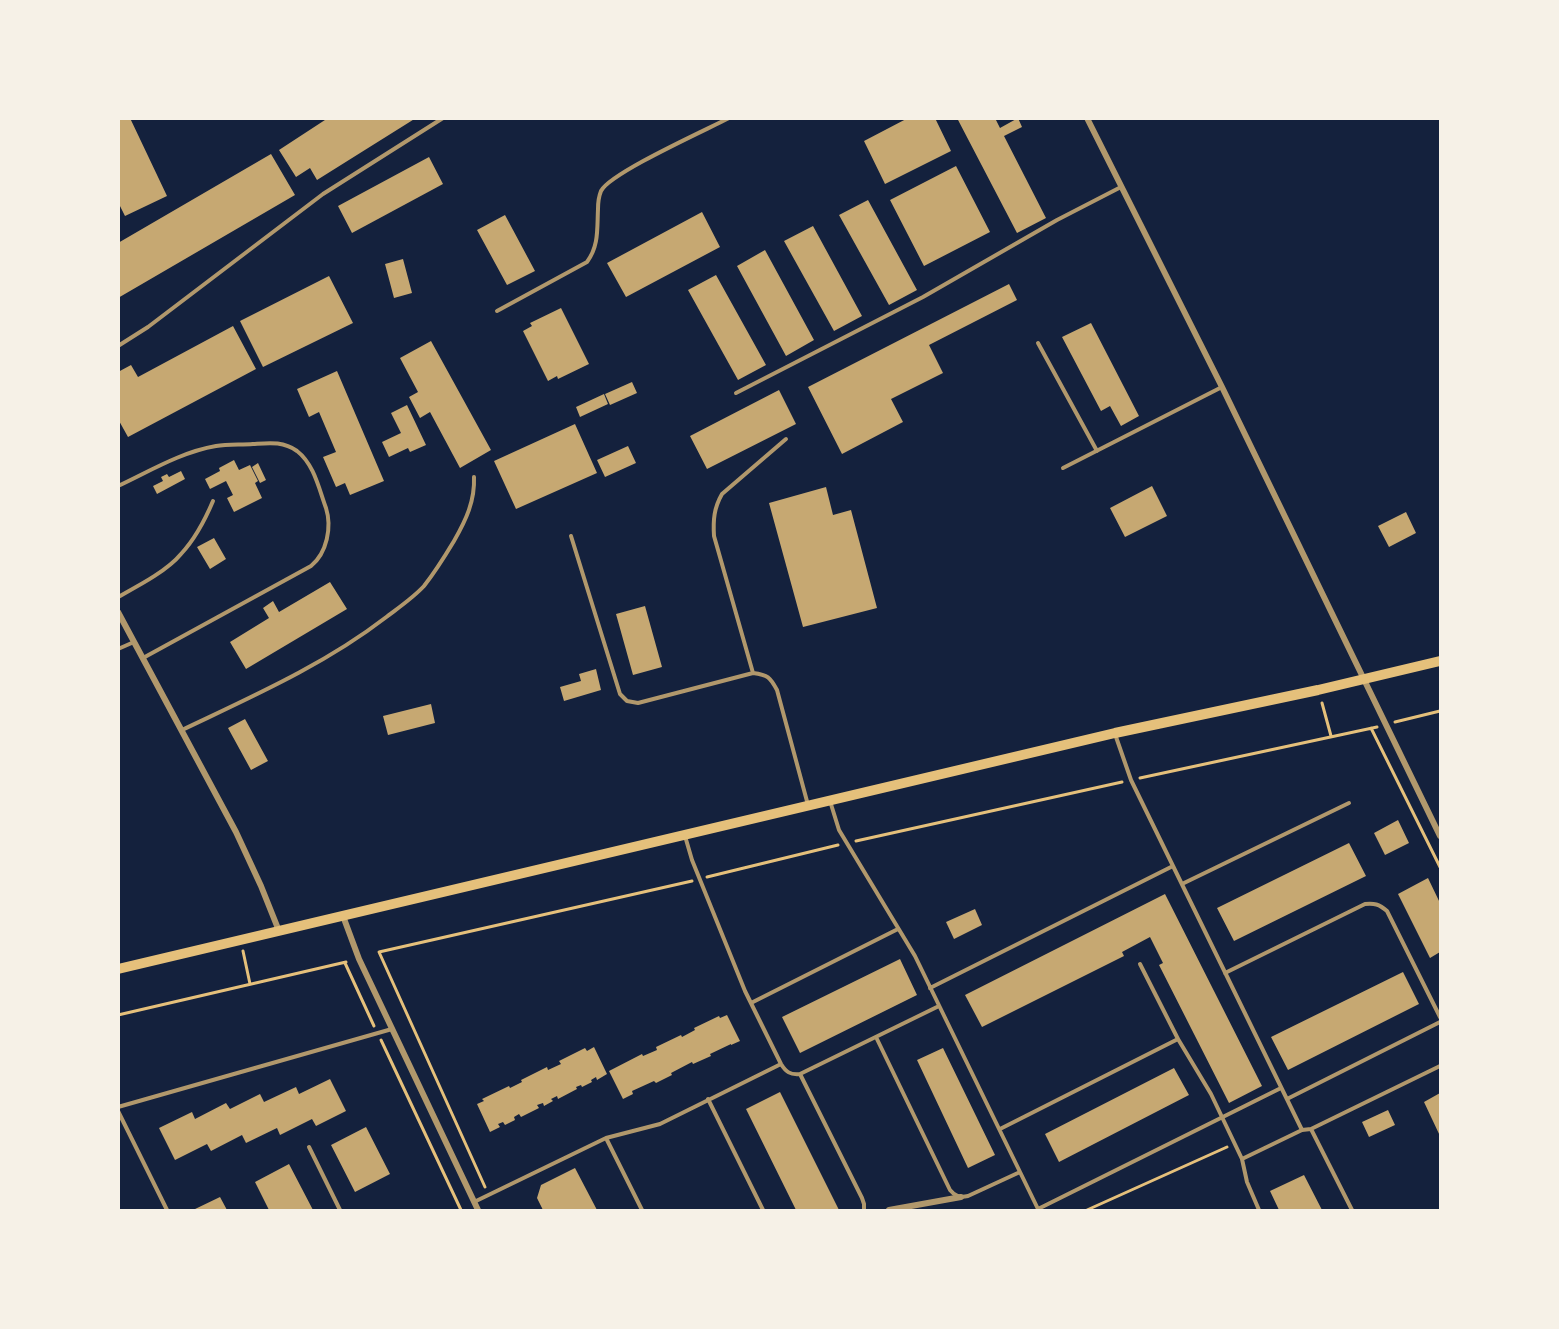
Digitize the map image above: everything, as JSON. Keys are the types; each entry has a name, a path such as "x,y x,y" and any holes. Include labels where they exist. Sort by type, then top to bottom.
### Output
{"main road":[{"path":"118,969 1115,733 1318,690 1440,661"}],"street":[{"path":"1087,118 1222,387 1440,836"},
{"path":"118,612 246,854 279,931"},
{"path":"343,916 359,959 478,1210"},
{"path":"889,1210 961,1197"}],"lane":[{"path":"118,346 148,327 323,194 443,118"},
{"path":"497,311 587,262 594,253 596,244 601,190 613,179 630,168 729,118"},
{"path":"736,393 923,297 1057,220 1122,187"},
{"path":"1038,343 1097,451"},
{"path":"1063,468 1222,387"},
{"path":"753,673 714,536 713,522 716,506 722,494 786,439"},
{"path":"118,486 167,462 216,446 285,444 298,452 309,464 328,513 325,546 319,560 311,567 143,658"},
{"path":"181,730 333,654 369,630 423,587 444,558 466,520 475,490 474,477"},
{"path":"118,597 142,585 181,555 204,522 213,501"},
{"path":"571,536 620,694 627,701 638,703 753,673 765,674 772,680 777,690 808,806"},
{"path":"118,649 135,642"},
{"path":"1115,733 1131,780 1302,1130"},
{"path":"829,801 846,843 915,956 1038,1209 1281,1088"},
{"path":"1182,884 1349,803"},
{"path":"684,835 699,879 751,1003 786,1072 793,1075 800,1074 939,1006"},
{"path":"930,988 1173,866"},
{"path":"1226,973 1365,904 1374,903 1387,911 1440,1017"},
{"path":"751,1003 898,929"},
{"path":"1140,964 1178,1039 1211,1094 1242,1160 1247,1182 1259,1210"},
{"path":"1287,1099 1440,1022"},
{"path":"167,1210 118,1109 392,1029"},
{"path":"876,1037 954,1195 968,1196 1020,1172"},
{"path":"1000,1129 1178,1039"},
{"path":"474,1202 606,1138 660,1124 781,1064"},
{"path":"1242,1160 1440,1066"},
{"path":"800,1074 862,1198 864,1210"},
{"path":"708,1099 763,1210"},
{"path":"1311,1129 1352,1210"},
{"path":"606,1138 642,1210"},
{"path":"309,1148 340,1210"}],"path":[{"path":"1318,690 1331,736"},
{"path":"489,1195 379,952 846,843 1440,711"},
{"path":"1371,728 1440,867"},
{"path":"241,940 250,984"},
{"path":"118,1015 359,959"},
{"path":"345,963 461,1210"},
{"path":"1088,1210 1232,1145"}],"building":[{"path":"118,118 130,118 167,196 125,216 118,202"},
{"path":"328,118 416,118 317,180 310,168 296,177 279,150"},
{"path":"908,118 935,118 951,151 885,184 864,141"},
{"path":"957,118 995,118 1000,128 1018,118 1022,127 1004,136 1046,218 1017,233"},
{"path":"271,154 295,195 118,298 118,243"},
{"path":"429,157 443,184 352,233 338,206"},
{"path":"956,166 990,232 924,266 890,200"},
{"path":"868,200 917,290 889,305 839,215"},
{"path":"702,212 720,247 626,297 607,263"},
{"path":"505,215 535,271 507,285 477,230"},
{"path":"813,226 862,316 834,331 784,241"},
{"path":"765,250 814,340 786,356 737,266"},
{"path":"403,259 412,293 394,298 385,264"},
{"path":"716,275 766,365 738,380 688,290"},
{"path":"329,276 353,323 263,367 240,321"},
{"path":"1009,284 1017,300 929,345 943,373 891,399 903,422 842,454 808,387"},
{"path":"561,308 589,364 558,379 557,376 548,381 523,331 532,326 530,323"},
{"path":"1091,323 1139,416 1121,426 1110,406 1101,411 1062,337"},
{"path":"233,326 256,369 128,437 118,419 118,372 131,365 138,377"},
{"path":"431,341 491,450 460,468 430,412 420,418 409,397 418,392 400,358"},
{"path":"337,371 384,481 350,495 345,483 336,487 323,457 336,452 319,412 309,417 297,389"},
{"path":"632,382 637,393 610,405 605,394"},
{"path":"779,390 796,424 707,469 690,436"},
{"path":"604,394 608,404 580,417 576,407"},
{"path":"407,405 426,445 410,452 408,448 389,457 382,442 401,433 391,413"},
{"path":"575,424 597,473 516,509 494,461"},
{"path":"628,446 636,463 605,477 597,460"},
{"path":"234,460 239,470 250,465 258,481 255,483 262,498 234,512 227,498 233,495 226,481 210,489 205,479"},
{"path":"258,463 266,480 260,483 252,467"},
{"path":"181,471 185,479 157,494 153,486 163,481 161,477 167,474 169,477"},
{"path":"1152,486 1167,516 1125,537 1110,508"},
{"path":"826,487 833,515 851,510 877,608 803,627 769,503"},
{"path":"1406,512 1416,533 1389,547 1378,526"},
{"path":"214,538 226,559 210,569 197,547"},
{"path":"330,582 347,609 246,669 230,642 269,618 263,608 273,601 279,612"},
{"path":"645,606 662,667 633,675 616,614"},
{"path":"596,669 601,690 564,701 560,687 581,681 579,674"},
{"path":"431,704 435,723 388,735 383,716"},
{"path":"245,719 268,761 251,770 228,728"},
{"path":"1398,820 1409,843 1385,855 1374,833"},
{"path":"1349,843 1366,876 1234,941 1217,908"},
{"path":"1428,878 1440,903 1440,952 1430,958 1398,894"},
{"path":"1165,894 1262,1086 1229,1103 1159,965 1163,963 1150,937 1122,952 1124,956 982,1027 965,995"},
{"path":"975,909 982,925 954,939 946,922"},
{"path":"900,959 917,995 800,1053 782,1017"},
{"path":"1403,972 1419,1004 1288,1070 1271,1037"},
{"path":"727,1015 740,1041 693,1064 692,1062 656,1083 654,1081 632,1091 633,1094 623,1099 609,1071 642,1054 643,1056 657,1050 656,1047 681,1035 682,1037 695,1030 694,1028 719,1016 720,1018"},
{"path":"594,1047 607,1074 597,1080 596,1077 582,1087 581,1085 576,1087 577,1089 558,1099 557,1096 551,1099 553,1101 544,1106 543,1103 537,1105 539,1108 521,1117 519,1114 514,1117 515,1120 505,1125 503,1122 498,1124 500,1127 490,1132 477,1104 484,1101 482,1099 509,1086 510,1088 547,1067 548,1070 561,1064 559,1061 585,1048 587,1051"},
{"path":"943,1048 995,1155 968,1168 917,1060"},
{"path":"1174,1068 1189,1095 1059,1162 1045,1134"},
{"path":"330,1079 346,1111 316,1126 312,1119 280,1135 277,1128 246,1143 242,1135 211,1151 207,1144 175,1160 159,1128 192,1112 195,1119 226,1103 230,1109 260,1094 264,1102 296,1087 299,1094"},
{"path":"780,1092 839,1210 796,1210 746,1109"},
{"path":"1440,1093 1440,1136 1424,1102"},
{"path":"1388,1110 1395,1125 1369,1137 1362,1122"},
{"path":"366,1127 390,1174 355,1192 331,1145"},
{"path":"289,1164 313,1210 269,1210 255,1182"},
{"path":"575,1168 597,1210 543,1210 537,1198 541,1185"},
{"path":"1304,1175 1322,1210 1279,1210 1270,1191"},
{"path":"220,1197 227,1210 193,1210"}]}
